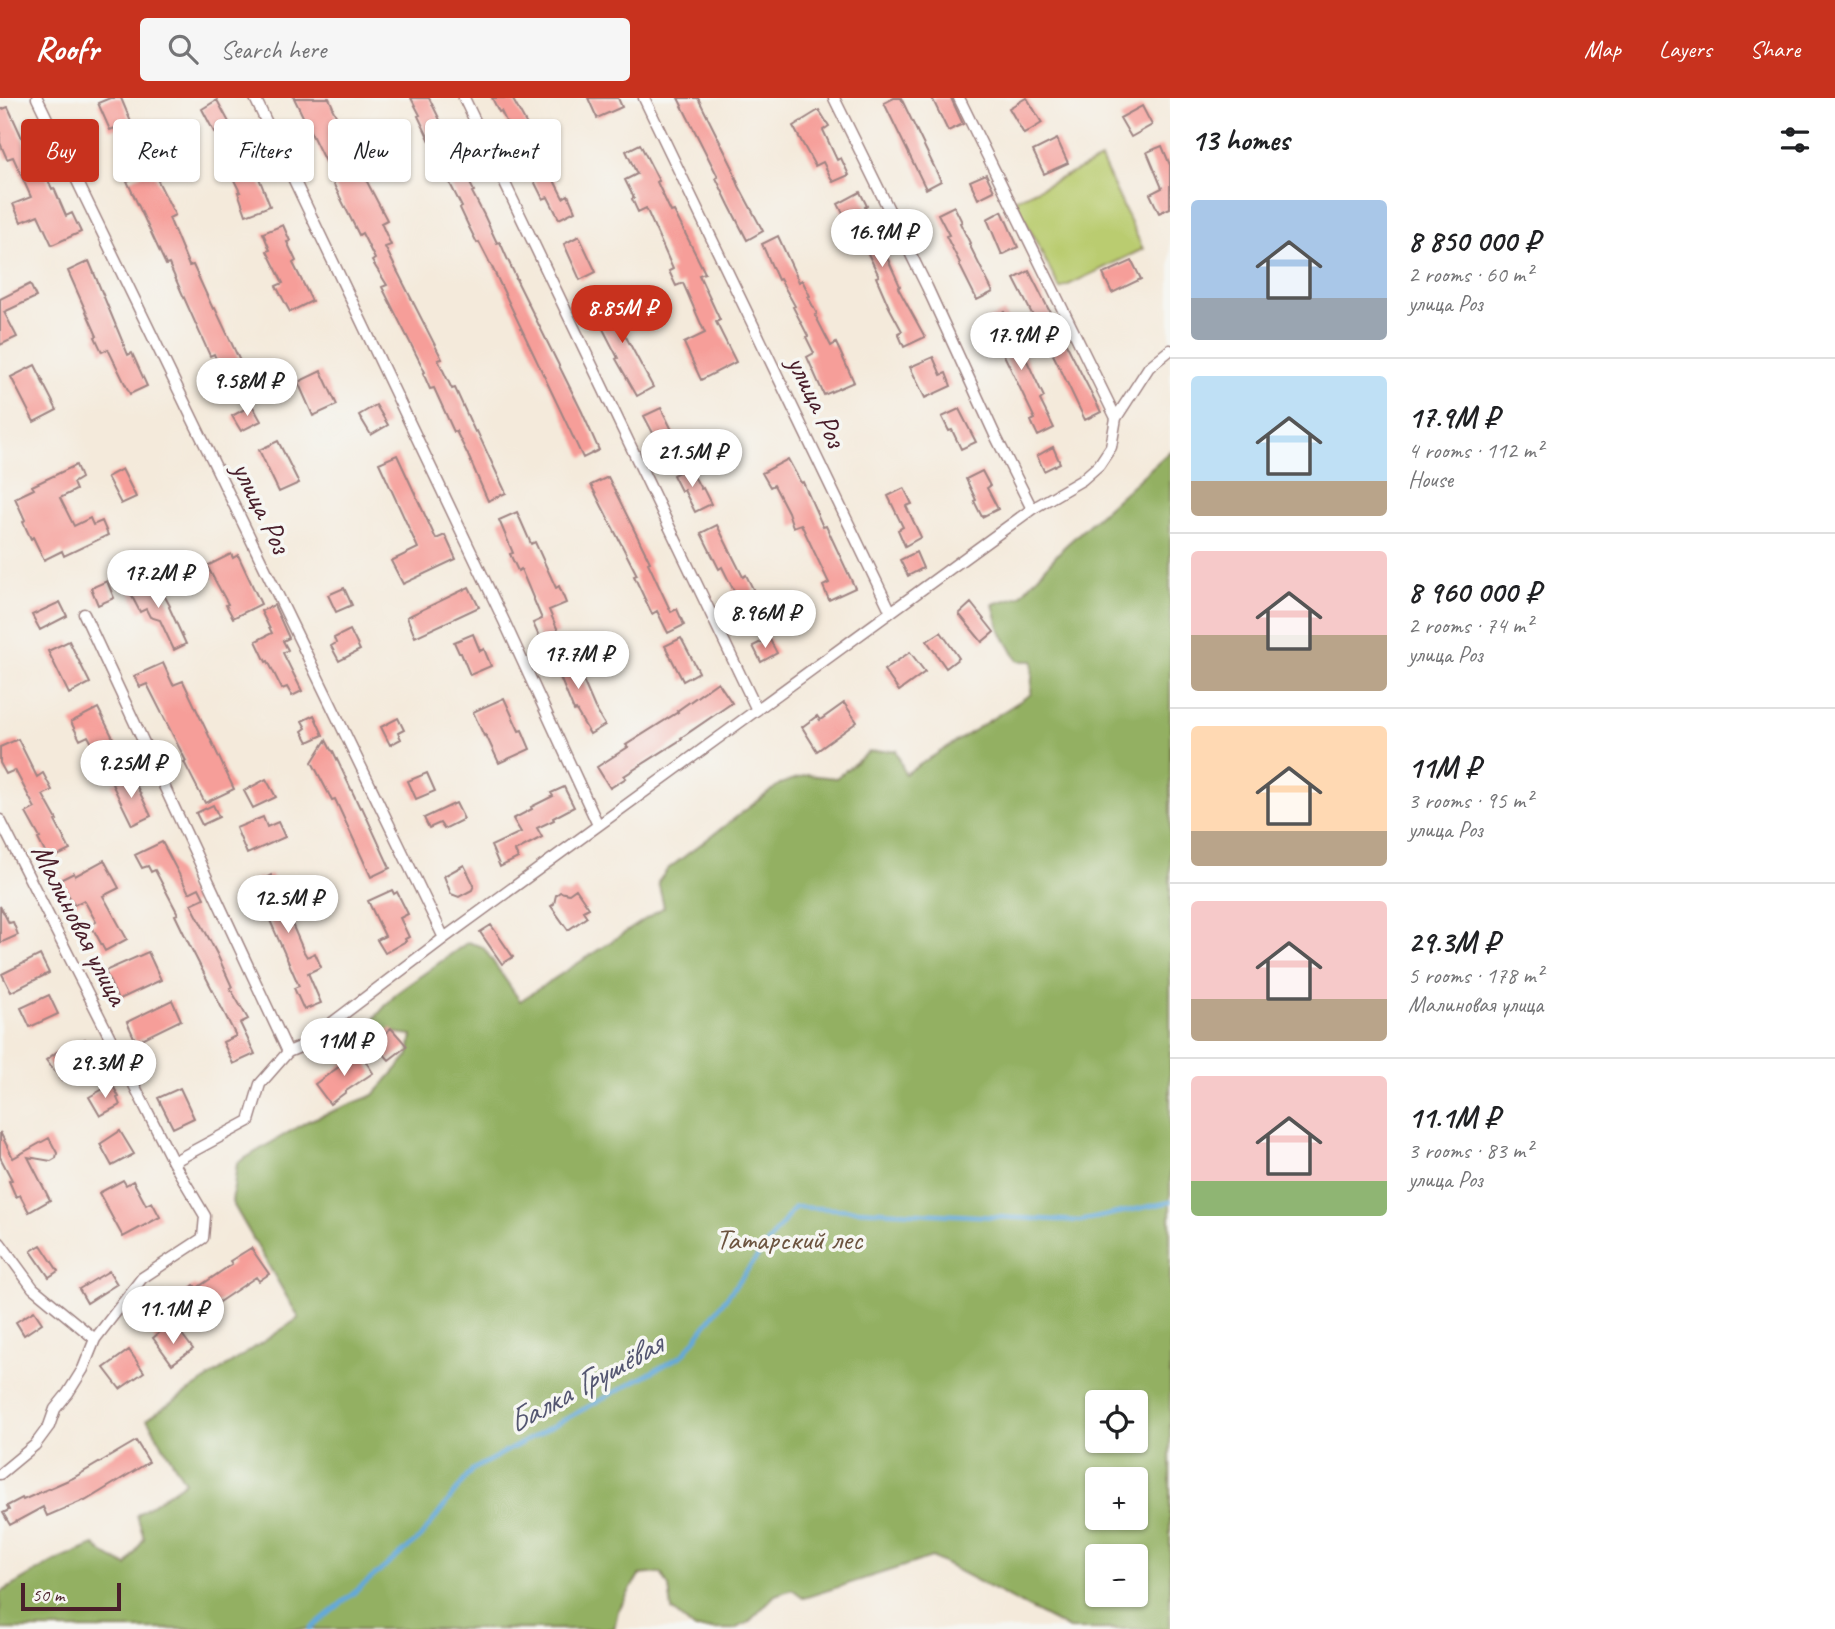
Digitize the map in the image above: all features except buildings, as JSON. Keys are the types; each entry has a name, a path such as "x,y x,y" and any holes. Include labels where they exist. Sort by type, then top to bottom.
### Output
{"street":[{"name":"улица Роз","path":"37,98 444,938"},
{"path":"255,98 598,825"},
{"path":"464,98 757,710"},
{"name":"улица Роз","path":"644,98 891,612"},
{"path":"834,98 928,287 994,433 1032,509"},
{"path":"959,98 1116,418"},
{"path":"0,1474 34,1445 49,1426 55,1409 83,1368 95,1339 142,1278 203,1238 205,1216 173,1162 249,1121 260,1084 288,1052 300,1046 1032,509 1082,480 1099,465 1111,447 1116,418 1149,367 1170,350"},
{"path":"84,614 288,1052"},
{"name":"Малиновая улица","path":"0,820 173,1162"},
{"path":"0,1243 33,1288 95,1339"}],"green space":[{"path":"1101,159 1143,249 1060,289 1015,200"},
{"name":"Татарский лес","path":"1170,451 1170,1629 1069,1629 932,1557 804,1598 792,1589 775,1595 748,1623 734,1629 694,1629 672,1610 669,1587 661,1573 639,1575 618,1611 614,1629 0,1629 0,1593 51,1563 94,1545 127,1566 144,1538 137,1515 185,1482 147,1419 299,1318 232,1202 237,1163 308,1121 374,1095 409,1055 412,1035 375,1030 371,1022 397,993 468,942 483,947 520,1001 664,907 658,882 668,869 780,784 807,775 836,778 869,752 896,750 905,774 1031,694 1033,661 1018,661 1000,630 993,604 1020,596 1064,547"}],"waterway":[{"name":"Балка Грушёвая","path":"310,1629 420,1538 472,1470 683,1355 795,1207 1080,1221 1170,1202"}]}
